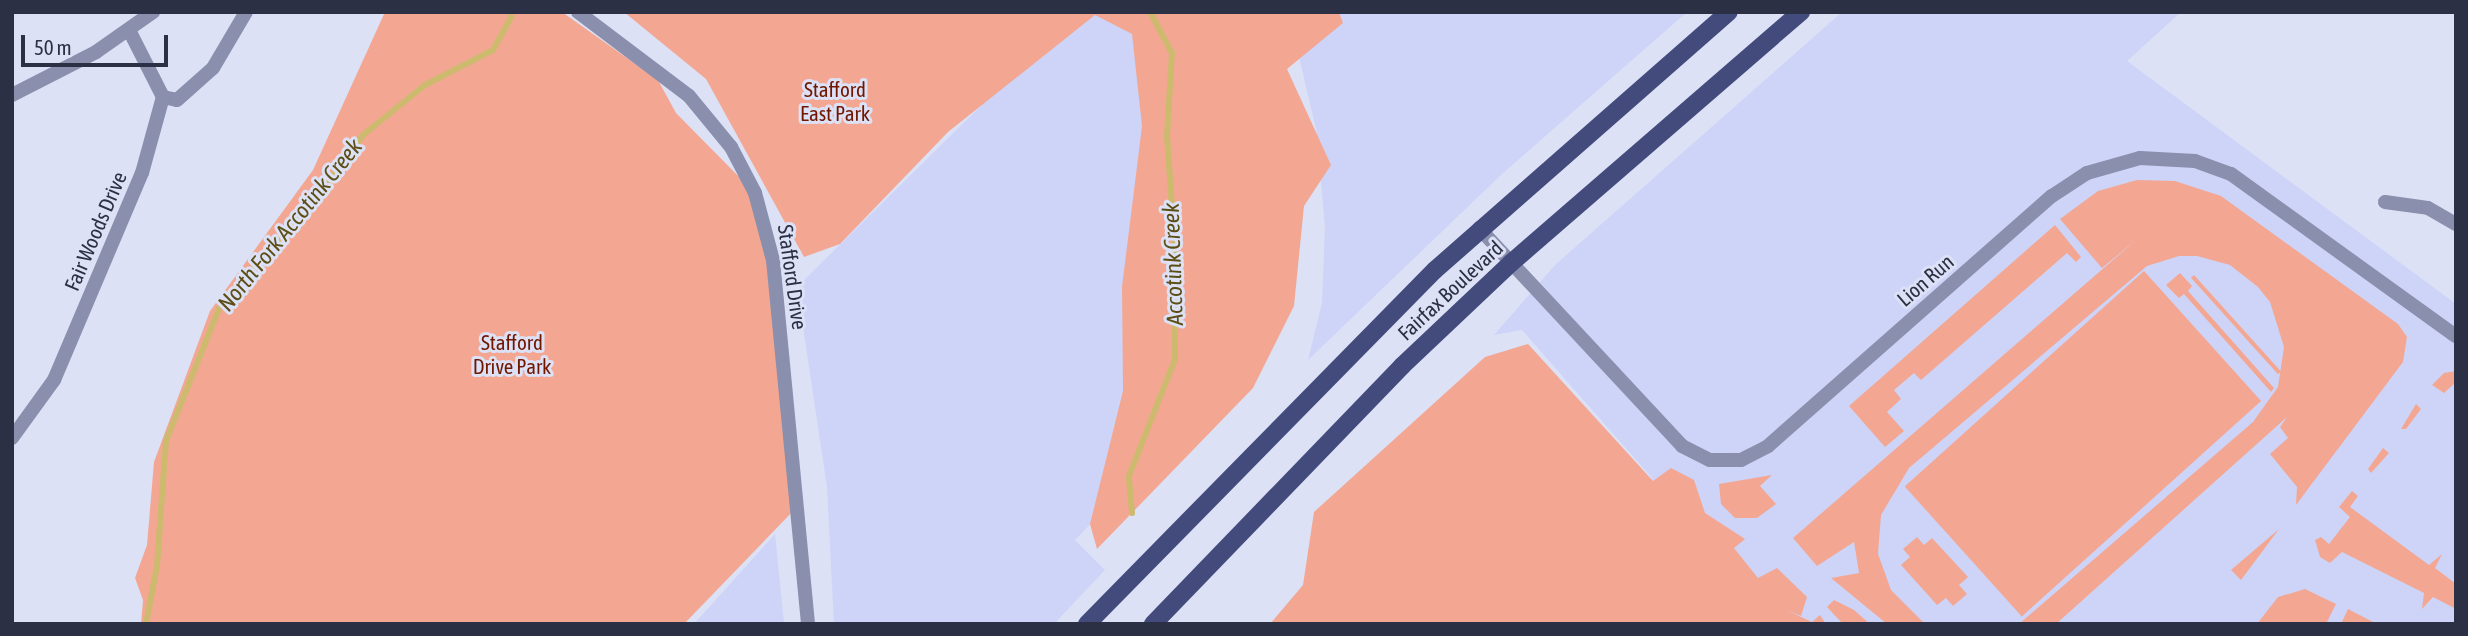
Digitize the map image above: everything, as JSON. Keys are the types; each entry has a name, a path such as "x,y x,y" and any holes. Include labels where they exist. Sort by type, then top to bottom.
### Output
{"main road":[{"name":"Fairfax Boulevard","path":"1087,624 1340,363 1479,228 1729,12"},
{"name":"Fairfax Boulevard","path":"1153,624 1393,374 1511,263 1801,12"}],"street":[{"path":"12,94 129,30 153,12"},
{"path":"129,30 163,97 177,100 213,68 246,12"},
{"name":"Stafford Drive","path":"578,12 688,96 730,147 755,193 773,260 808,624"},
{"name":"Fair Woods Drive","path":"12,438 54,380 142,173 163,97"},
{"name":"Lion Run","path":"1479,228 1682,446 1697,456 1727,462 1768,446 2071,182 2132,159 2178,158 2231,174 2456,336"},
{"path":"2385,202 2428,208 2456,224"}],"shaded area":[{"path":"1076,12 1687,12 1502,174 1308,360 1322,303 1325,227 1316,129 1299,57 1225,127 1157,455 1075,540 1105,570 1054,624 834,624 827,487 797,287"},
{"path":"1842,12 2181,12 2127,61 2456,304 2456,624 1486,624 1652,478 1522,330 1494,335 1555,265"},
{"path":"775,534 784,624 694,624"}],"green space":[{"name":"Stafford Drive Park","path":"385,12 562,12 658,80 676,113 755,193 773,260 797,507 684,624 141,624 143,600 135,578 147,545 154,462 210,311 313,170"},
{"name":"Stafford East Park","path":"624,12 1339,12 1343,23 1287,69 1331,165 1304,206 1294,306 1253,388 1097,549 1090,524 1123,391 1122,287 1142,126 1132,34 1095,15 948,132 840,244 804,257 706,79"},
{"path":"2137,180 2175,181 2221,196 2398,324 2407,337 2403,362 2296,505 2297,487 2270,454 2288,438 2280,427 2287,417 2056,624 2019,624 2253,422 2278,387 2284,347 2270,302 2258,287 2230,265 2197,256 2179,256 2147,266 1909,468 1881,515 1878,554 1891,590 1925,624 1887,624 1831,578 1859,573 1854,542 1817,566 1793,538 2136,240 2102,268 2060,219 2098,191"},
{"path":"2055,225 2081,257 2076,262 2067,253 1921,380 1914,373 1894,390 1901,399 1887,412 1904,431 1885,447 1849,406"},
{"path":"2144,271 2261,401 2022,617 1905,486"},
{"path":"2180,273 2192,286 2188,291 2274,388 2271,392 2184,294 2179,298 2166,285"},
{"path":"2194,275 2281,372 2278,374 2191,278"},
{"path":"1528,344 1653,481 1671,468 1694,480 1705,513 1745,539 1734,548 1758,578 1777,568 1807,597 1801,616 1786,610 1812,622 1820,615 1826,624 1270,624 1303,585 1314,512 1485,357"},
{"path":"2456,371 2456,382 2444,393 2432,385 2444,373"},
{"path":"2416,404 2421,409 2406,429 2401,429"},
{"path":"2383,448 2389,453 2371,473 2368,469"},
{"path":"1772,475 1760,486 1776,504 1757,518 1735,518 1721,504 1719,484"},
{"path":"2352,491 2358,496 2350,507 2429,565 2442,554 2435,568 2456,584 2456,609 2433,597 2422,609 2424,593 2342,552 2330,563 2320,557 2315,540 2321,537 2329,544 2350,517 2339,507"},
{"path":"2279,529 2241,580 2231,570"},
{"path":"1917,537 1924,545 1932,538 1968,577 1959,585 1967,594 1953,606 1946,598 1937,605 1901,565 1910,557 1903,549"},
{"path":"2305,589 2336,604 2326,624 2257,624 2278,597"},
{"path":"1834,600 1854,610 1870,624 1843,624 1827,607"},
{"path":"2348,609 2377,624 2341,624"}],"waterway":[{"name":"Accotink Creek","path":"1132,513 1129,476 1175,359 1174,236 1167,136 1172,53 1150,12"},
{"name":"North Fork Accotink Creek","path":"146,624 157,566 166,441 220,306 321,192 363,135 425,85 493,50 511,17"}]}
